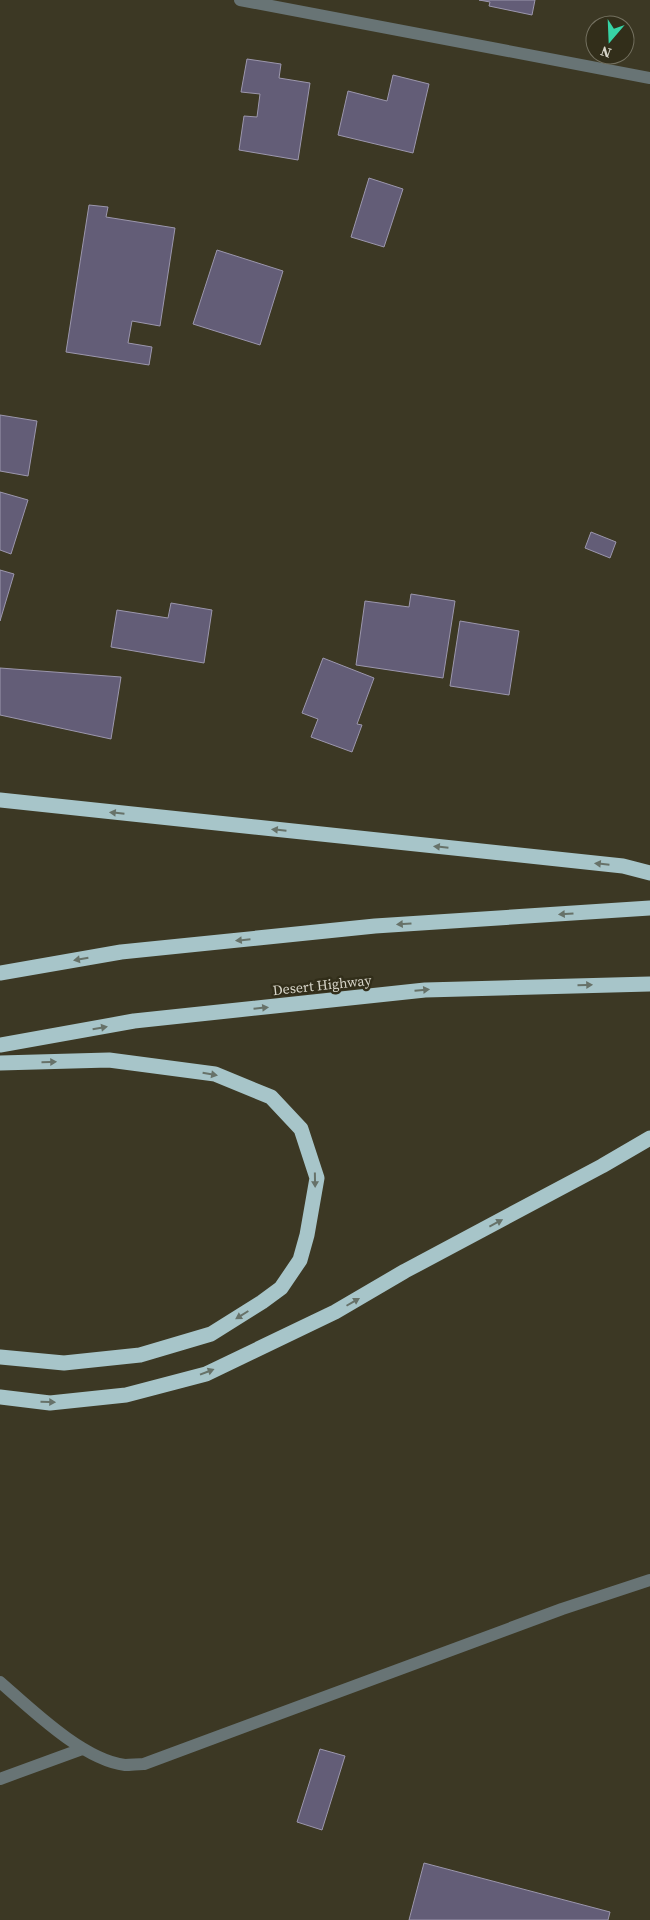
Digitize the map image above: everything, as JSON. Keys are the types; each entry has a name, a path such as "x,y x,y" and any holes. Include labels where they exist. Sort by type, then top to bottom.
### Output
{"highway":[{"path":"0,800 613,865 650,873"},
{"path":"0,973 121,952 375,926 650,908"},
{"name":"Desert Highway","path":"0,1046 134,1022 425,990 650,984"},
{"path":"0,1063 109,1060 216,1074 270,1096 301,1129 317,1178 307,1235 300,1260 281,1288 210,1334 140,1355 64,1364 0,1357"},
{"path":"0,1397 50,1403 126,1395 206,1374 335,1312 405,1271 593,1171 650,1138"}],"street":[{"path":"240,0 650,78"},
{"path":"0,1682 82,1749 106,1760 125,1765 144,1764 562,1609 650,1580"},
{"path":"0,1779 82,1749"}],"building":[{"path":"479,0 535,0 532,15 489,6 490,2"},
{"path":"247,59 281,64 279,78 310,83 298,160 239,150 244,116 257,117 260,94 241,92"},
{"path":"393,75 429,84 413,153 338,135 348,91 387,101"},
{"path":"369,178 403,189 384,247 351,237"},
{"path":"89,205 108,207 106,217 175,228 160,326 132,321 128,343 152,347 149,365 66,352"},
{"path":"217,250 283,271 260,345 193,324"},
{"path":"0,415 37,421 28,476 0,471"},
{"path":"0,492 28,500 11,554 0,550"},
{"path":"591,532 616,542 610,558 585,548"},
{"path":"0,570 14,574 0,621"},
{"path":"411,594 455,601 443,678 356,665 365,601 409,607"},
{"path":"171,603 212,610 204,663 111,647 117,610 168,618"},
{"path":"460,621 519,631 509,695 450,686"},
{"path":"323,658 374,678 357,724 362,725 352,752 311,737 318,719 302,713"},
{"path":"0,668 121,677 111,739 0,715"},
{"path":"320,1749 345,1756 322,1830 297,1822"},
{"path":"424,1863 610,1912 608,1920 409,1920"}]}
